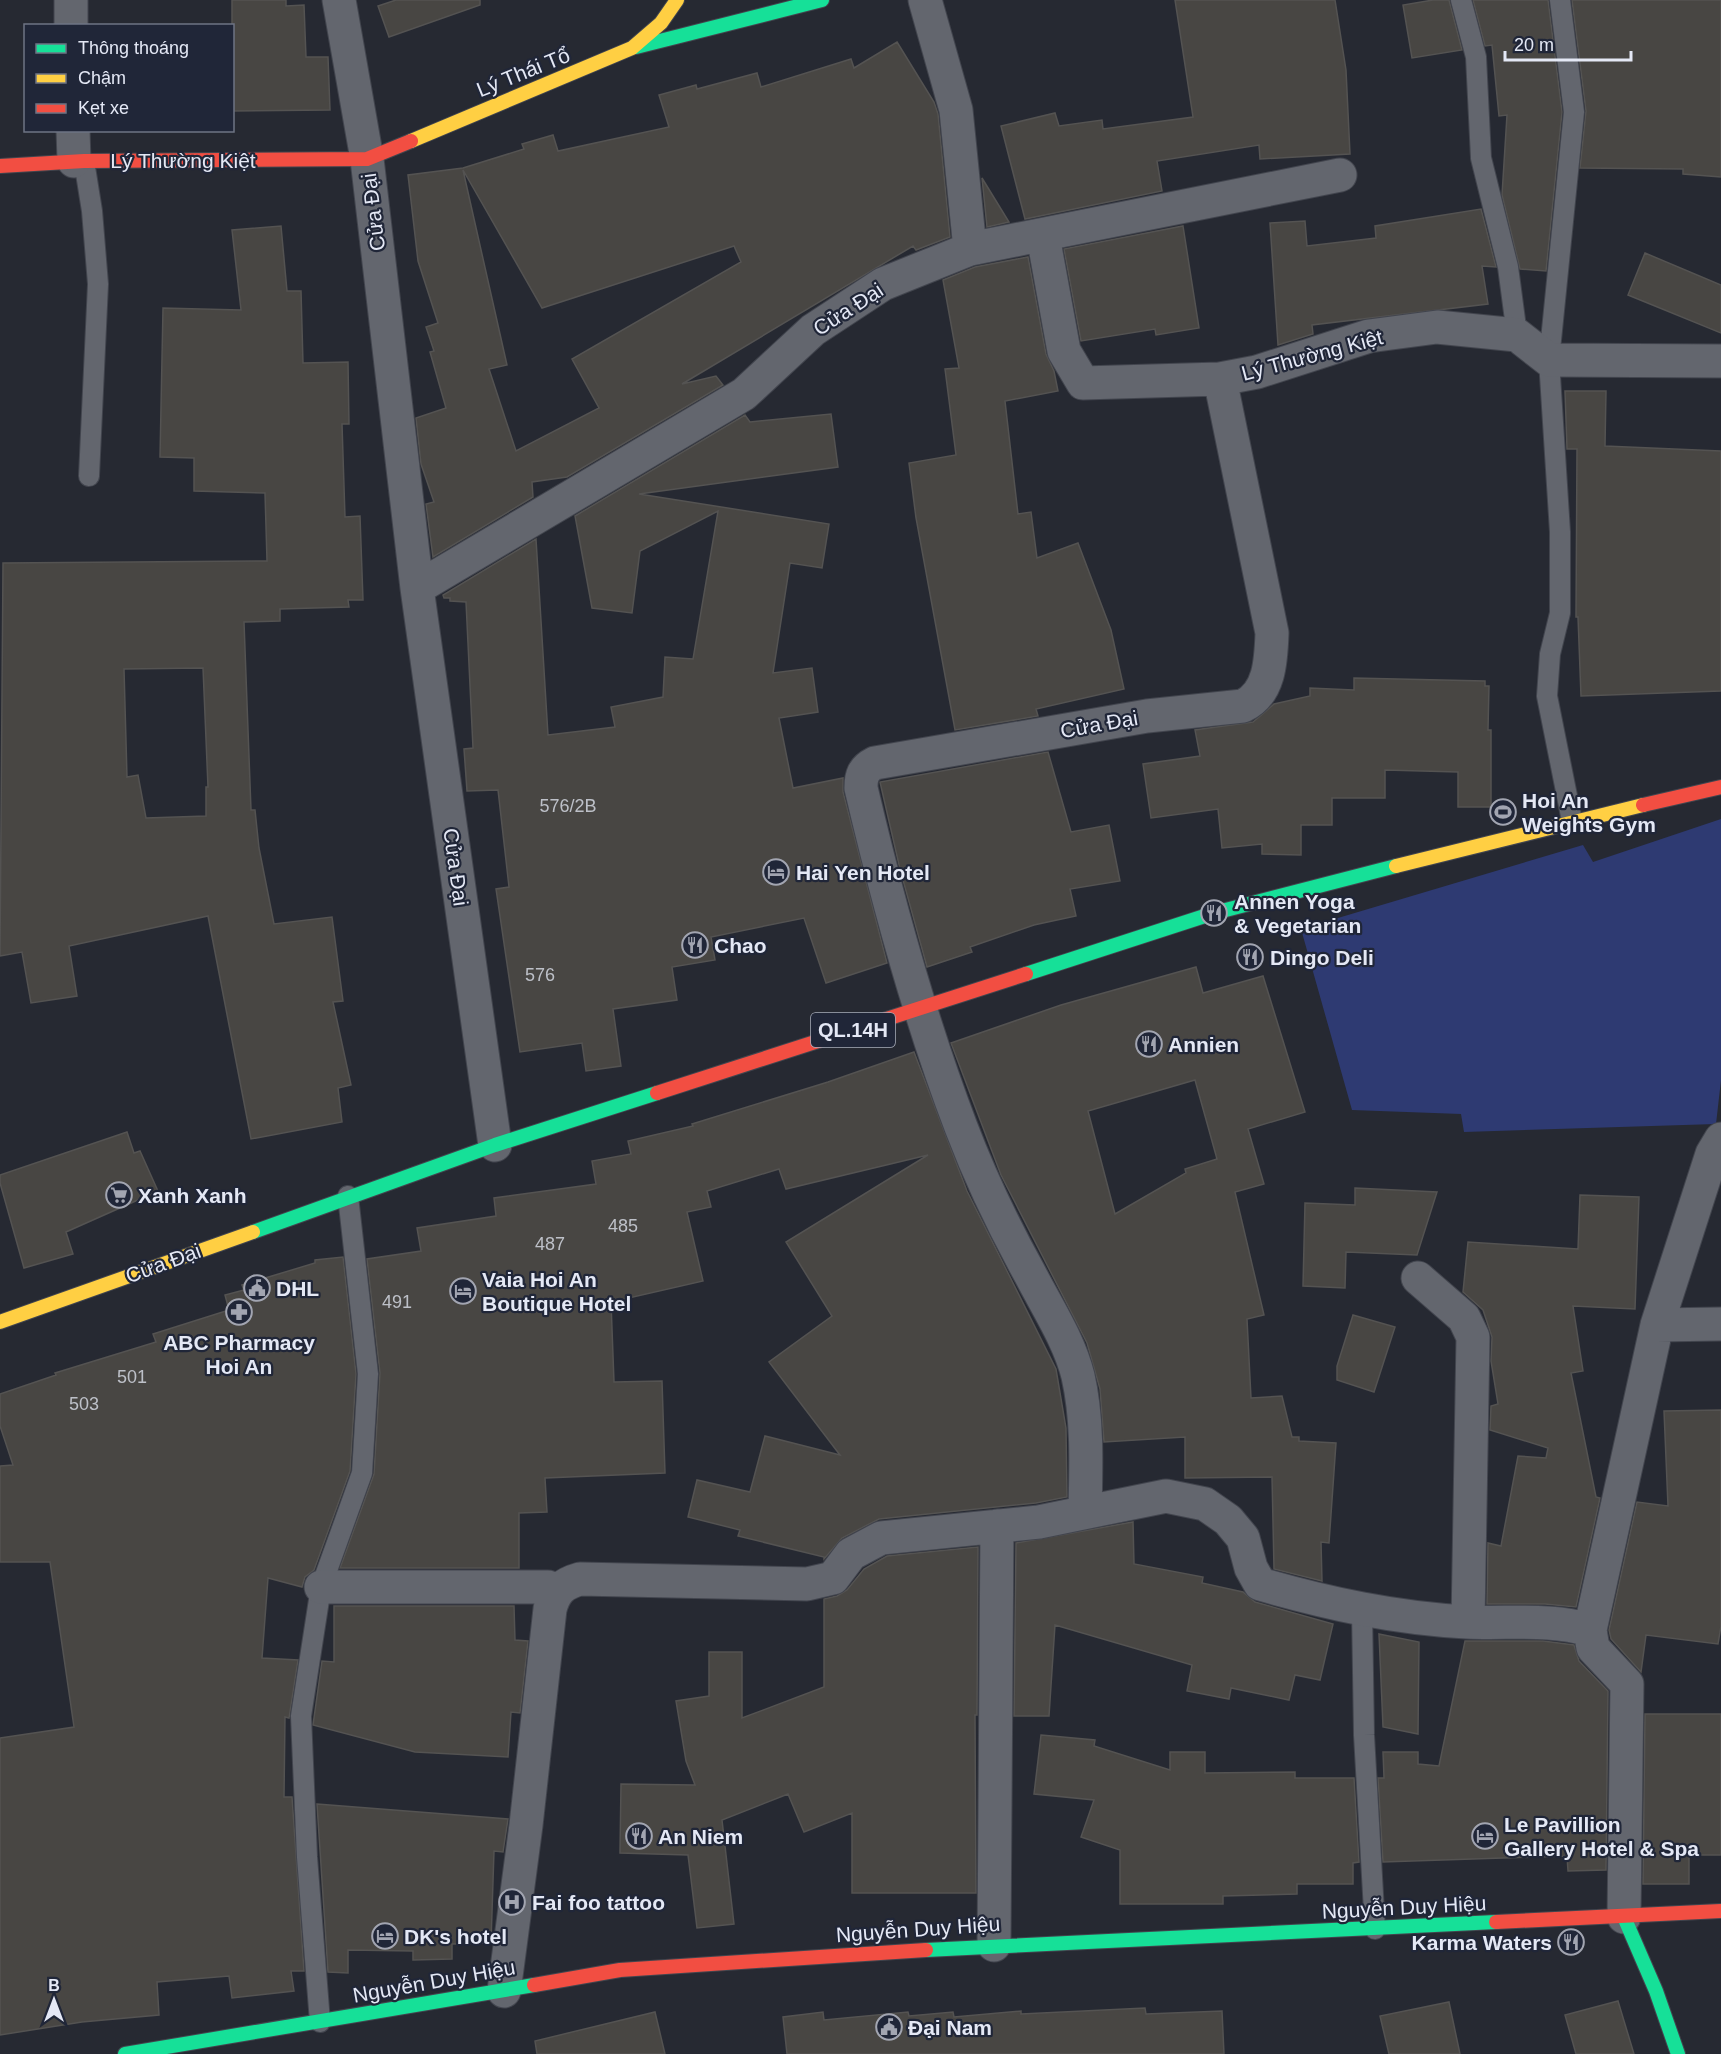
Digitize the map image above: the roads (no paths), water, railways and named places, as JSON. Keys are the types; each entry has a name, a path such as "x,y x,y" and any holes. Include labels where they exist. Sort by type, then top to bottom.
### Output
{"main road":[{"name":"Lý Thái Tổ","path":"367,159 599,64 632,48 662,23 677,0"},
{"path":"632,48 822,0"},
{"name":"Lý Thường Kiệt","path":"0,166 77,151 367,159"},
{"name":"Cửa Đại","path":"0,1322 495,1145 1214,913 1572,820 1721,787"},
{"name":"Nguyễn Duy Hiệu","path":"125,2054 620,1970 994,1945 1375,1929 1721,1911"},
{"path":"1624,1917 1656,1991 1678,2054"}],"street":[{"path":"71,0 71,24"},
{"name":"Cửa Đại","path":"339,0 367,159 417,588 495,1145"},
{"path":"925,0 956,110 970,249"},
{"name":"Cửa Đại","path":"417,588 744,394 813,330 883,284 970,249 1340,175"},
{"name":"Lý Thường Kiệt","path":"1043,236 1064,351 1083,383 1220,379 1257,372 1369,336 1437,327 1517,335"},
{"path":"1517,335 1549,360 1721,362"},
{"name":"Cửa Đại","path":"920,1009 882,876 861,788 861,778 865,770 875,763 1147,716 1243,706 1254,700 1266,681 1271,651 1270,616 1220,379"},
{"path":"920,1009 961,1128 993,1202 1052,1314 1078,1376 1085,1446 1085,1512"},
{"path":"1624,1917 1627,1684 1593,1648 1590,1630 1657,1325 1712,1154 1721,1139"},
{"path":"1418,1278 1464,1318 1473,1337 1468,1622"},
{"path":"1657,1325 1721,1324"},
{"path":"504,1991 554,1593 567,1583 580,1579 807,1584 833,1578 851,1554 881,1538 1039,1522 1166,1496 1205,1504 1228,1520 1243,1538 1251,1568 1260,1584 1362,1611 1468,1622 1572,1625 1590,1630"},
{"path":"994,1945 997,1526"},
{"path":"321,1587 548,1587 554,1593"}],"lane":[{"path":"1461,0 1476,57 1481,158 1508,267 1517,335"},
{"path":"1560,0 1574,112 1549,360 1560,532 1560,613 1550,654 1547,696 1572,820"},
{"path":"77,151 92,211 98,284 89,476"},
{"path":"320,2022 307,1857 301,1716 321,1587 362,1473 368,1374 348,1196"},
{"path":"1362,1611 1364,1735 1375,1929"}],"place":[{"name":"Hoi An Weights Gym","path":"1503,812"},
{"name":"Hai Yen Hotel","path":"776,872"},
{"name":"Annen Yoga & Vegetarian","path":"1214,913"},
{"name":"Chao","path":"695,945"},
{"name":"Dingo Deli","path":"1250,957"},
{"name":"Annien","path":"1149,1044"},
{"name":"Xanh Xanh","path":"119,1195"},
{"name":"DHL","path":"257,1288"},
{"name":"Vaia Hoi An Boutique Hotel","path":"463,1291"},
{"name":"ABC Pharmacy Hoi An","path":"239,1312"},
{"name":"An Niem","path":"639,1836"},
{"name":"Le Pavillion Gallery Hotel & Spa","path":"1485,1836"},
{"name":"Fai foo tattoo","path":"512,1902"},
{"name":"DK's hotel","path":"385,1936"},
{"name":"Karma Waters","path":"1571,1942"},
{"name":"Đại Nam","path":"889,2027"}]}
